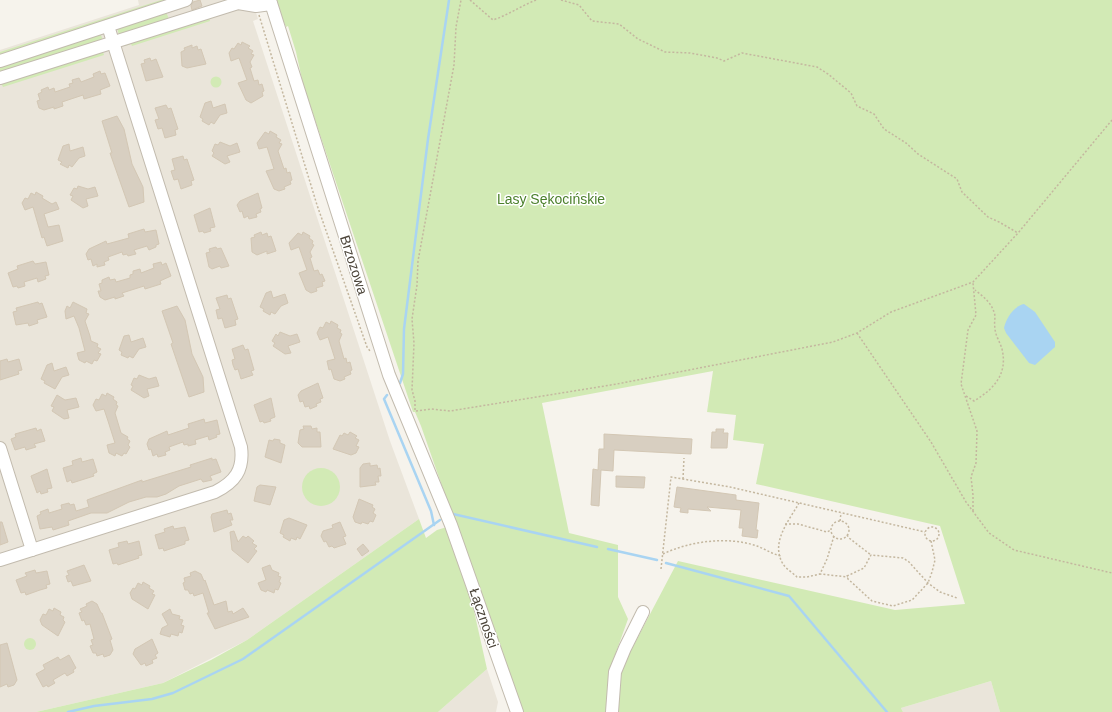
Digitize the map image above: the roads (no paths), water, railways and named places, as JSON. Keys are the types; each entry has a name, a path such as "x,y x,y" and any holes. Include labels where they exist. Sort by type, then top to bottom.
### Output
{"street":[{"path":"0,61 186,0"},
{"path":"0,78 113,42 218,4 236,2 256,6 271,2"},
{"name":"Brzozowa","path":"271,2 390,374 451,525"},
{"path":"0,560 215,492 227,485 237,474 243,462 241,447 108,26"},
{"path":"0,448 32,550"},
{"name":"Łączności","path":"451,525 517,712"},
{"path":"612,712 615,672 643,612"}],"water":[{"path":"1024,304 1035,312 1055,342 1055,347 1035,365 1029,363 1006,333 1004,328 1011,313 1017,307"}],"waterway":[{"path":"400,383 403,374 404,329 428,139 449,0"},
{"path":"387,395 384,399 431,511 434,525"},
{"path":"453,514 597,547"},
{"path":"68,712 94,706 152,699 173,693 243,659 440,520"},
{"path":"608,549 657,560"},
{"path":"666,563 789,596 887,712"}],"park label":[{"name":"Lasy Sękocińskie","path":"551,199"}]}
